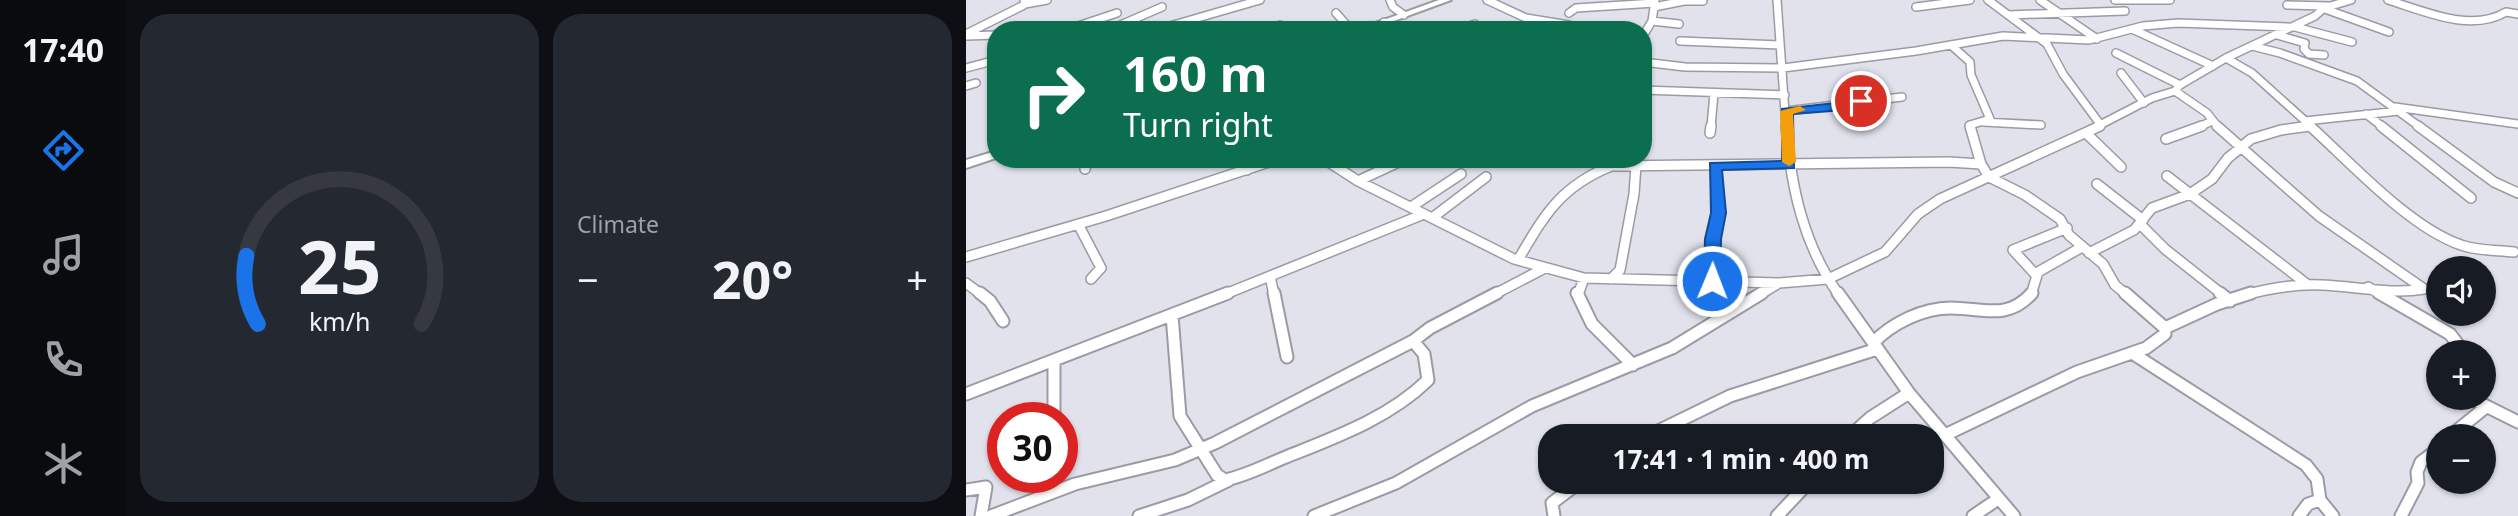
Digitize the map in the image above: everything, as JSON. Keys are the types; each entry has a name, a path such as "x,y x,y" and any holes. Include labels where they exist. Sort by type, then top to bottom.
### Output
{"street":[{"path":"991,21 1024,2 1047,0"},
{"path":"1187,21 1260,0"},
{"path":"1390,0 1393,7 1404,15"},
{"path":"1387,21 1447,0"},
{"path":"1487,0 1526,18 1544,21"},
{"path":"1777,0 1789,165 1803,227 1828,279 1909,393 2014,516"},
{"path":"1916,7 1970,0"},
{"path":"1988,0 2038,38"},
{"path":"2040,0 2097,39"},
{"path":"2115,0 2170,0"},
{"path":"1338,168 1428,216 1518,260 1543,269 1584,278 1627,280 1779,283 1828,279 1885,252 1924,209 1962,188 2086,133 2178,88 2226,58 2293,27 2328,7 2351,0"},
{"path":"2388,0 2476,22 2499,18 2506,12 2518,14"},
{"path":"1569,13 1573,8 1703,1"},
{"path":"1655,3 1652,21 1679,24"},
{"path":"2287,5 2328,7 2389,32"},
{"path":"1133,21 1162,7"},
{"path":"2008,15 2125,11"},
{"path":"1093,21 1117,13"},
{"path":"1336,13 1343,21"},
{"path":"966,35 987,23"},
{"path":"1652,63 1685,67 1783,68 2003,36 2050,41 2097,39 2160,24 2293,27 2352,42"},
{"path":"2131,29 2213,66"},
{"path":"966,35 987,35"},
{"path":"2277,35 2305,43 2304,49 2309,54 2324,55"},
{"path":"1680,41 1780,45"},
{"path":"2050,41 2063,74 2100,124"},
{"path":"1945,435 2077,372 2132,353 2165,334 2165,328 2115,285 2103,264 2069,235 2067,228 2046,209 1989,177 1981,164 1970,125 1990,119 1970,75 1970,62 1951,45"},
{"path":"2252,46 2345,76 2397,109 2494,182 2518,193"},
{"path":"2116,53 2178,88 2319,216 2424,289 2308,285 2260,292 2195,313 2165,328"},
{"path":"2226,58 2252,73 2403,210 2436,233 2462,246 2514,252"},
{"path":"966,68 987,62"},
{"path":"2121,73 2144,103"},
{"path":"966,86 976,83"},
{"path":"1652,90 1785,95"},
{"path":"1710,133 1714,93"},
{"path":"1786,111 1902,97"},
{"path":"2035,274 2134,230 2152,208 2190,194 2212,179 2241,146 2269,133 2397,109 2518,124"},
{"path":"2366,114 2471,198"},
{"path":"2166,139 2183,135 2213,121"},
{"path":"1984,122 2041,125"},
{"path":"2086,133 2121,167"},
{"path":"966,164 987,157"},
{"path":"1652,165 1949,162 1981,164"},
{"path":"1712,281 1713,239 1718,213 1715,166"},
{"path":"966,257 1253,168"},
{"path":"1358,181 1386,168"},
{"path":"1518,260 1562,192 1577,180 1606,168"},
{"path":"1611,279 1620,270 1634,194 1636,168"},
{"path":"1411,207 1461,174"},
{"path":"2167,176 2308,285"},
{"path":"966,394 1428,216 1486,177"},
{"path":"2097,184 2141,222 2165,249 2230,301"},
{"path":"1078,224 1101,268 1091,279"},
{"path":"2035,274 2012,250 2067,228"},
{"path":"1078,480 1175,460 1201,449 1413,341 1430,328 1543,269"},
{"path":"1620,270 1627,280"},
{"path":"1670,424 1757,387 1875,346 1890,327 1941,310 1953,309 1992,315 2005,311 2031,295 2035,274"},
{"path":"1270,276 1287,357"},
{"path":"1584,278 1577,293 1585,314 1594,328 1633,365"},
{"path":"966,283 990,301 1003,321"},
{"path":"1314,516 1396,483 1523,411 1686,340 1779,283"},
{"path":"2368,287 2450,334 2454,340"},
{"path":"1172,316 1180,416 1217,475 1230,479"},
{"path":"1139,516 1188,500 1230,479 1374,418 1402,402 1428,380 1427,360 1413,341"},
{"path":"2132,353 2306,465 2317,479 2320,500 2333,516"},
{"path":"1054,362 1054,402"},
{"path":"1863,424 1909,393"},
{"path":"2467,424 2480,410"},
{"path":"2492,410 2518,422"},
{"path":"2401,516 2418,483 2417,472 2421,462 2426,458"},
{"path":"966,490 985,487 981,516"},
{"path":"991,516 1038,493"},
{"path":"1554,516 1552,503 1564,494"},
{"path":"1777,516 1798,494"},
{"path":"1973,516 1998,499"},
{"path":"2298,516 2308,504 2320,500"},
{"path":"1340,516 1347,502"}],"slow traffic":[{"path":"1789,162 1786,111 1800,110"}],"route":[{"path":"1712,281 1713,239 1718,213 1715,166 1789,165 1786,111 1844,106 1861,101"}]}
